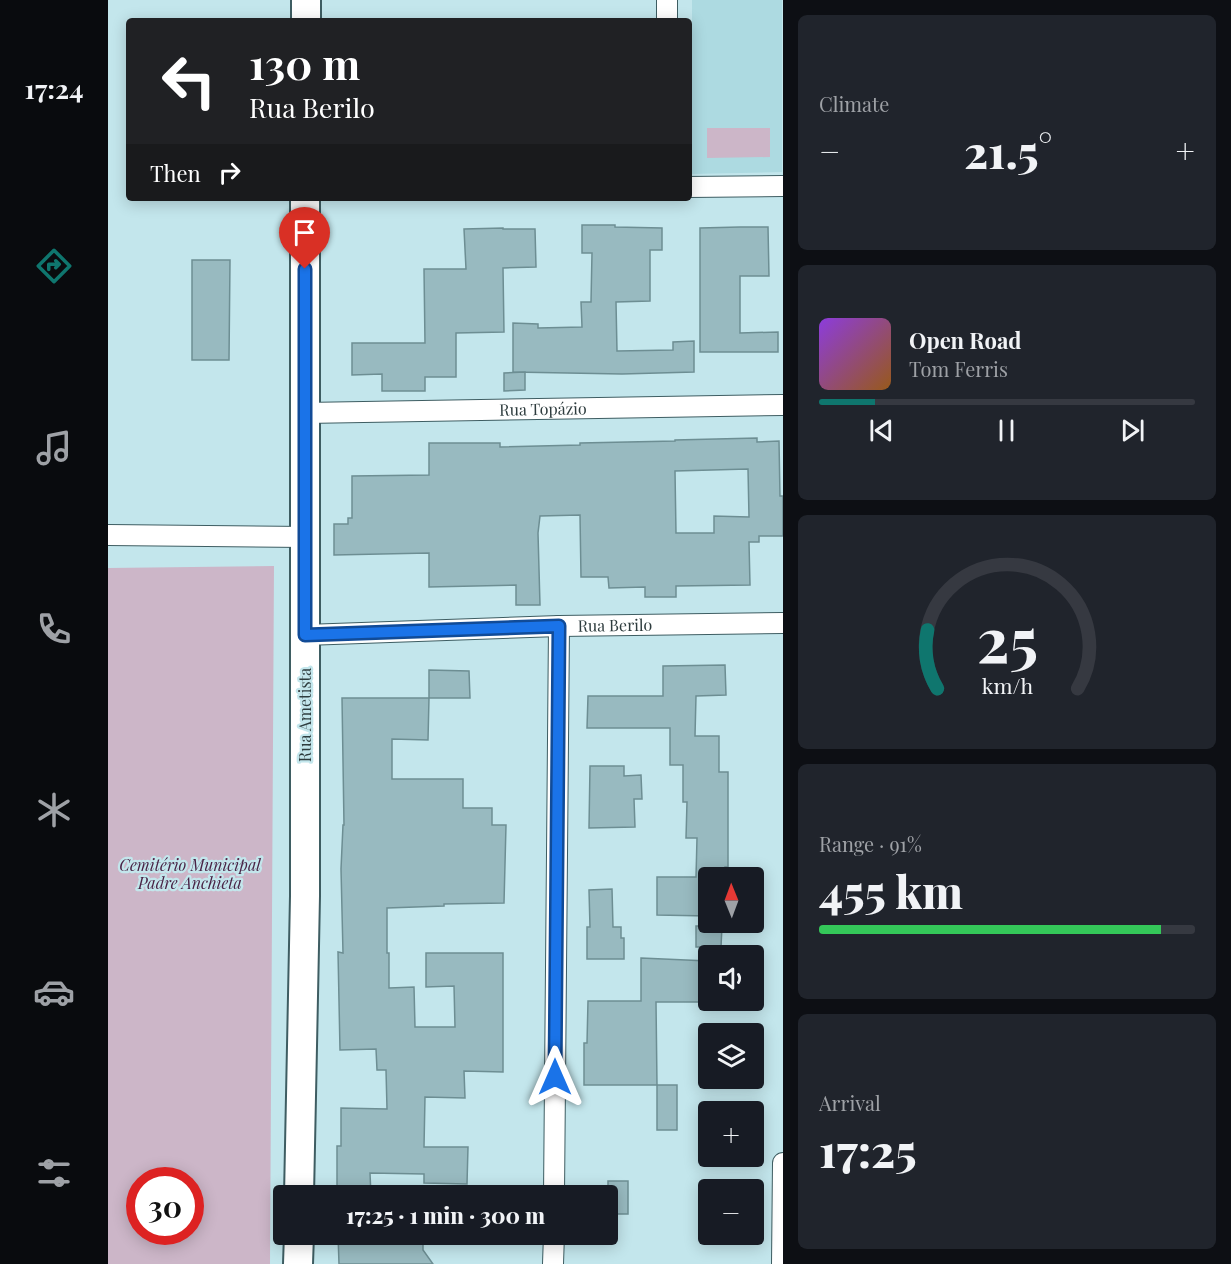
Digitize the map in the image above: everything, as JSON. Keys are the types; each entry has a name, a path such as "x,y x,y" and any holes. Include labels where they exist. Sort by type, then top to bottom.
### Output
{"street":[{"path":"306,0 306,18"},
{"path":"667,0 667,18"},
{"path":"692,187 783,186"},
{"name":"Rua Ametista","path":"299,1185 305,896 305,201"},
{"name":"Rua Topázio","path":"305,413 783,405"},
{"path":"108,534 305,537"},
{"name":"Rua Berilo","path":"305,635 559,626 783,623"},
{"path":"554,1185 559,626"},
{"path":"782,1264 783,1163"},
{"path":"298,1245 298,1264"},
{"path":"554,1245 554,1264"}],"shaded area":[{"path":"692,0 782,0 782,172 692,174"}],"green space":[{"path":"707,128 770,128 770,157 707,158"},
{"name":"Cemitério Municipal Padre Anchieta","path":"274,566 270,1264 108,1264 108,568"}],"building":[{"path":"582,225 662,228 662,250 650,250 650,301 616,302 617,351 673,350 673,342 694,341 694,372 622,374 513,372 513,323 538,324 538,328 582,327 581,302 591,302 592,253 582,253"},
{"path":"768,227 769,276 740,276 740,333 778,332 778,352 700,352 700,228"},
{"path":"464,229 535,229 536,267 503,268 504,332 456,333 456,377 425,377 425,391 382,391 382,374 352,375 352,343 425,343 424,269 466,269"},
{"path":"192,260 230,260 229,360 192,360"},
{"path":"525,372 525,390 504,391 504,373"},
{"path":"757,438 757,442 779,441 783,536 759,536 759,542 749,542 750,585 676,586 676,597 645,597 645,587 609,588 608,577 581,577 580,515 540,516 538,533 540,605 516,605 516,585 429,587 429,553 334,555 334,524 348,524 348,518 352,518 352,476 429,475 429,443 500,443 500,447","holes":["748,469 749,517 714,516 714,533 676,533 675,471"]},
{"path":"725,665 726,695 696,696 695,736 719,736 719,772 728,772 728,867 698,867 698,916 657,915 657,877 696,877 697,838 686,838 687,802 683,802 683,765 670,765 670,728 587,728 588,696 663,696 663,666"},
{"path":"429,670 469,671 470,698 429,698"},
{"path":"342,698 429,698 428,740 392,739 392,779 463,779 463,808 492,808 492,825 506,825 504,903 387,908 389,988 414,987 415,1027 455,1027 454,986 426,987 426,953 503,953 503,1072 464,1071 465,1098 425,1097 424,1147 468,1147 467,1184 424,1183 424,1174 370,1173 371,1185 337,1185 337,1146 341,1146 341,1108 387,1109 386,1070 377,1070 376,1049 340,1050 338,952 343,953 341,869 344,825"},
{"path":"590,766 624,766 624,776 641,775 642,799 634,799 635,827 589,828"},
{"path":"612,889 613,927 621,927 621,938 624,938 624,959 587,959 587,927 590,927 589,890"},
{"path":"696,926 698,926 698,933 722,933 721,945 698,945 696,947"},
{"path":"641,958 698,961 698,1002 656,1002 657,1085 584,1085 584,1043 587,1043 588,1001 641,1001"},
{"path":"657,1085 677,1085 677,1130 657,1130"},
{"path":"608,1181 628,1181 628,1214 618,1214 618,1185 608,1185"},
{"path":"338,1245 423,1245 423,1250 433,1264 339,1264"}],"route":[{"path":"305,269 305,635 559,626 555,1077"}]}
